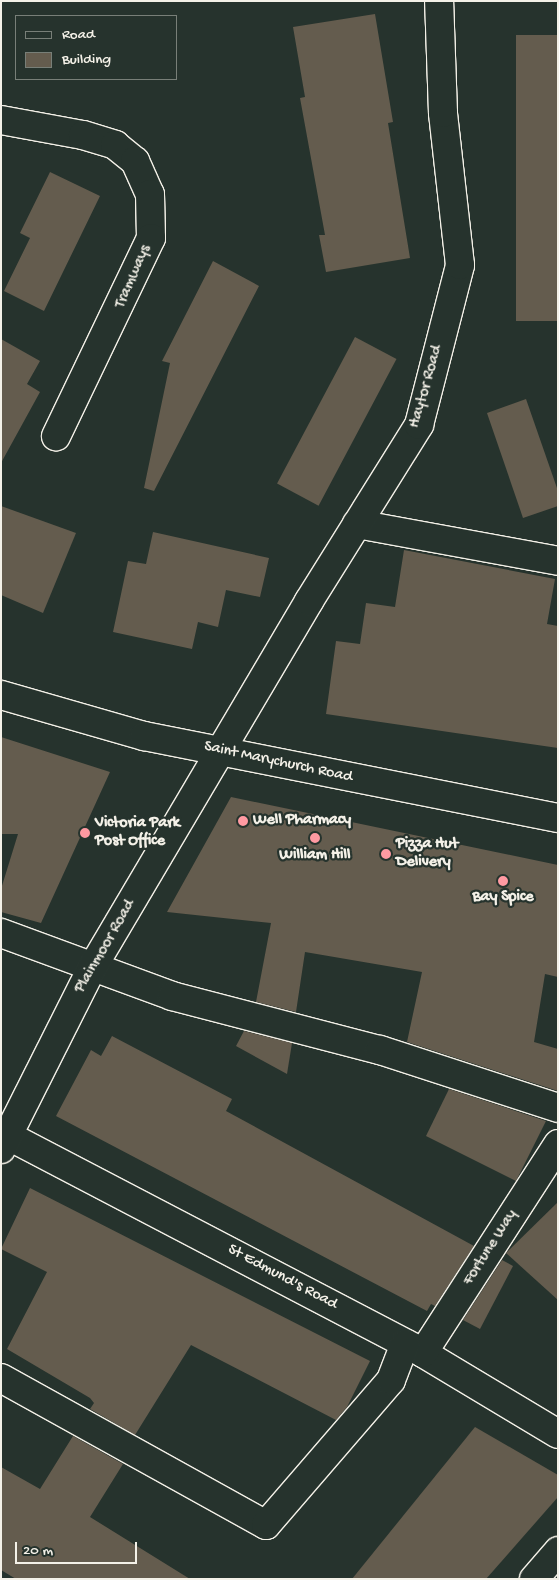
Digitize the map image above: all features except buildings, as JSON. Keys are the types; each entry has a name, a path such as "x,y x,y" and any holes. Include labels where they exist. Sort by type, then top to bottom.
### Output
{"street":[{"name":"Haytor Road","path":"220,752 419,425 460,265 443,113 439,1"},
{"name":"Tramways","path":"1,120 83,134 114,145 135,161 150,194 152,238 56,436"},
{"path":"357,524 558,561"},
{"name":"Saint Marychurch Road","path":"1,695 144,736 558,818"},
{"name":"Plainmoor Road","path":"4,1139 92,968 220,752"},
{"path":"1,933 172,996 380,1050 558,1108"},
{"name":"St Edmund's Road","path":"4,1139 414,1348 558,1434"},
{"name":"Fortune Way","path":"1,1378 266,1525 391,1380 558,1144"},
{"path":"534,1579 558,1551"}],"place":[{"name":"Well Pharmacy","path":"243,821"},
{"name":"Victoria Park Post Office","path":"85,833"},
{"name":"William Hill","path":"315,838"},
{"name":"Pizza Hut Delivery","path":"386,854"},
{"name":"Bay Spice","path":"503,881"}]}
